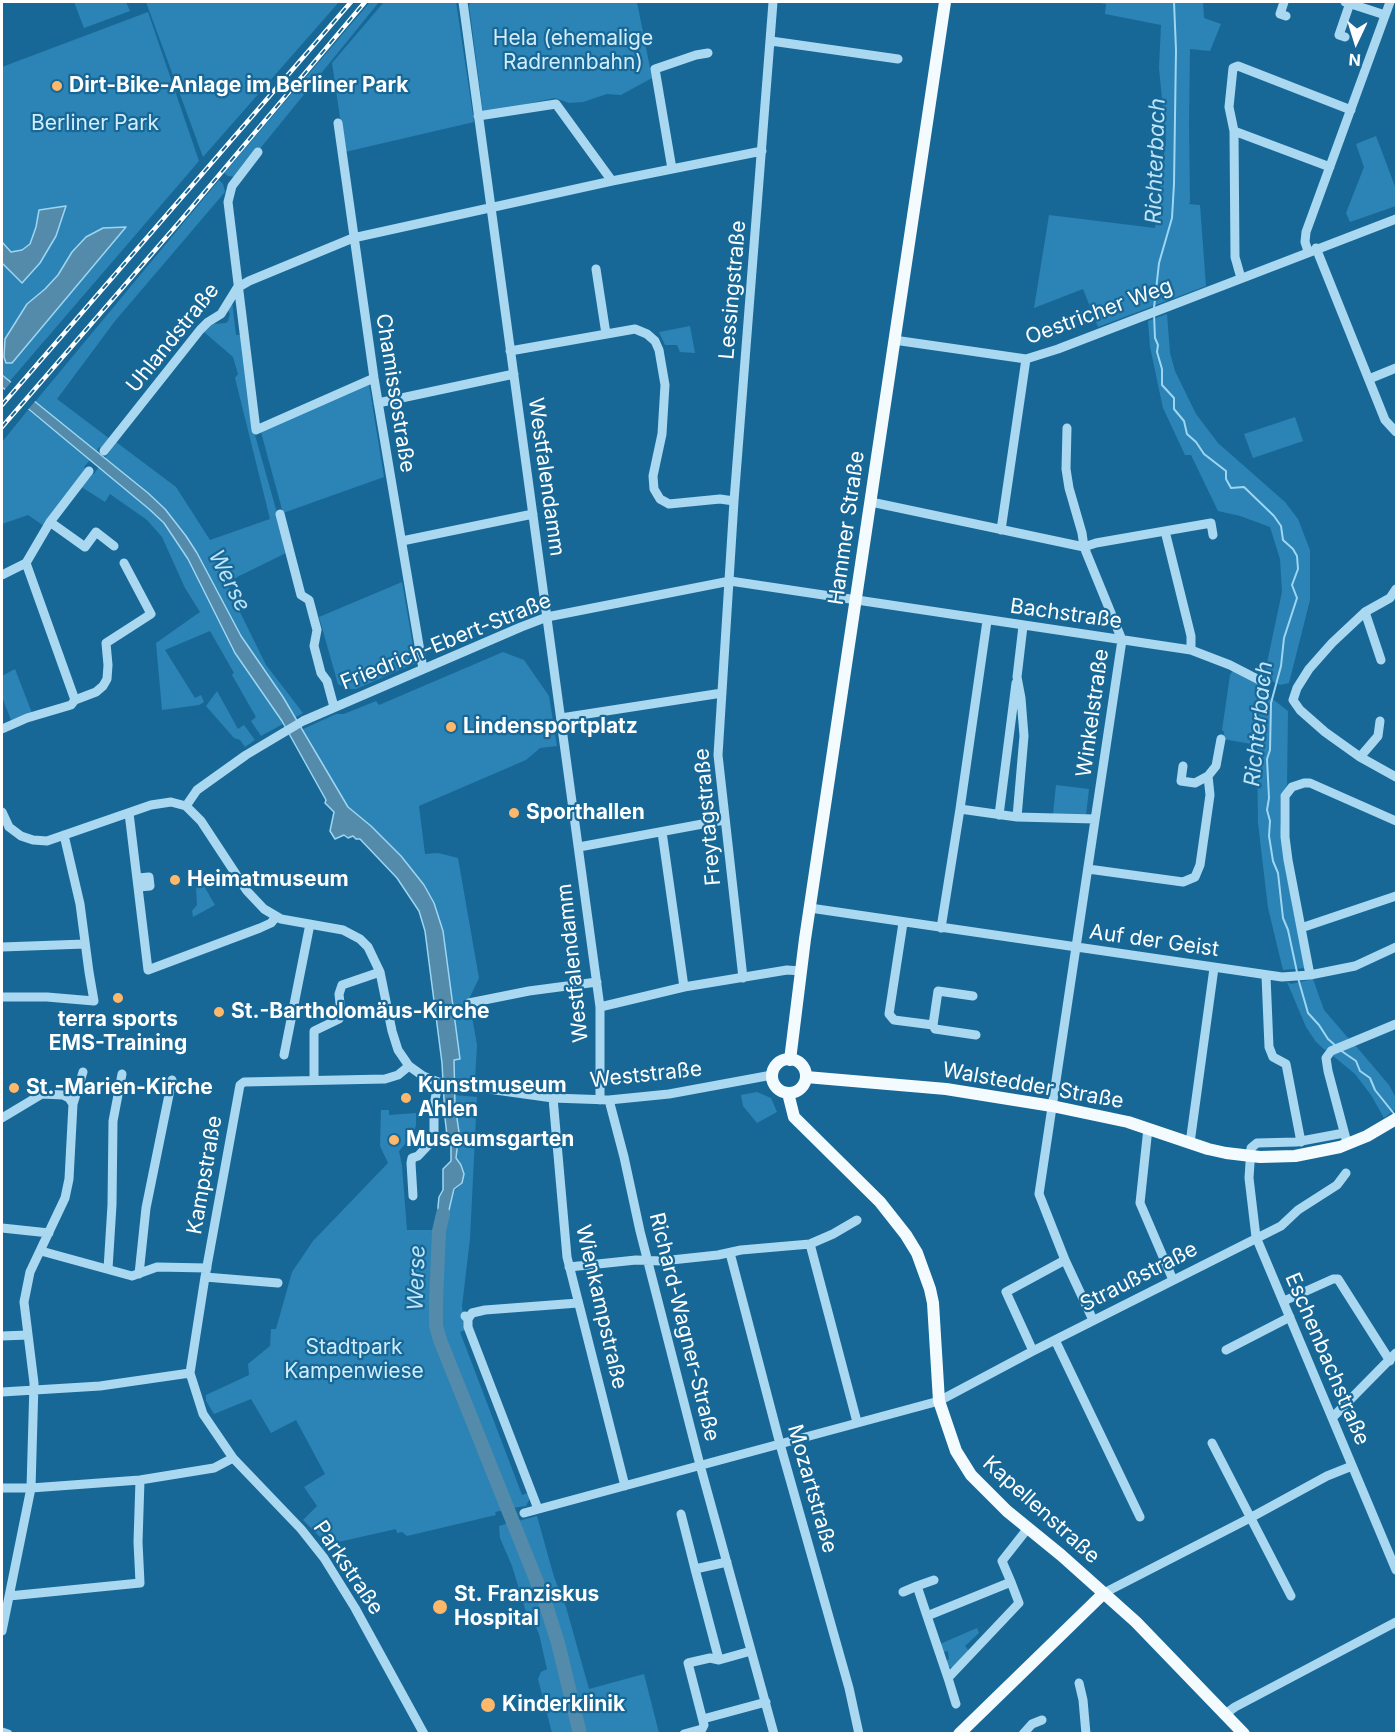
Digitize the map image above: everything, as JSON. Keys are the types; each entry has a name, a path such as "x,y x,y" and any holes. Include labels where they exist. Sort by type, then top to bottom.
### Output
{"main road":[{"name":"Hammer Straße","path":"790,1060 810,908 945,2"},
{"path":"790,1060 800,1063 806,1077 802,1087 788,1093 778,1089 772,1076 773,1070 780,1062 790,1060"},
{"name":"Walstedder Straße","path":"806,1077 946,1089 1052,1106 1095,1114 1226,1153 1249,1156 1295,1156 1320,1152 1346,1139 1367,1136 1395,1120"},
{"name":"Kapellenstraße","path":"788,1093 794,1117 880,1202 917,1253 933,1303 939,1401 951,1438 962,1462 986,1490 1136,1622 1244,1734"},
{"path":"958,1734 1104,1593"}],"street":[{"name":"Westfalendamm","path":"463,2 597,981 605,1100"},
{"name":"Lessingstraße","path":"730,581 773,2"},
{"path":"1280,14 1284,2"},
{"path":"1339,35 1347,2 1385,15"},
{"path":"1390,2 1306,232 1305,242 1312,250 1385,420 1396,432"},
{"path":"771,40 898,59"},
{"path":"672,169 655,69 708,53"},
{"path":"1241,278 1235,257 1233,131 1229,107 1233,68 1238,66 1351,110"},
{"path":"478,116 556,104 612,181"},
{"name":"Chamissostraße","path":"338,123 374,378 423,669"},
{"path":"1233,131 1330,167"},
{"path":"258,152 232,186 228,202 256,430 374,378"},
{"name":"Uhlandstraße","path":"104,451 200,330 221,314 237,288 249,280 353,238 491,206 762,152"},
{"name":"Oestricher Weg","path":"894,340 1026,359 1161,310 1396,219"},
{"path":"596,269 606,334"},
{"path":"510,351 635,329 647,334 655,341 659,350 665,385 662,434 652,483 660,499 669,504 735,501"},
{"path":"1001,530 1026,359"},
{"path":"1369,379 1396,368"},
{"path":"378,403 514,374"},
{"name":"Winkelstraße","path":"1067,428 1066,469 1084,547 1122,640 1039,1194 1065,1260 1093,1320"},
{"path":"2,575 26,563 50,522 89,471"},
{"path":"871,502 1084,547 1211,523 1213,535"},
{"path":"280,514 300,595 309,600 317,630 314,646 334,707"},
{"path":"402,541 533,514"},
{"path":"50,522 85,547 96,532 114,546"},
{"path":"1165,531 1191,636 1191,650"},
{"path":"26,563 75,700"},
{"path":"2,729 27,718 71,705 75,700 96,692 103,686 107,680 106,643 151,614 124,563"},
{"name":"Friedrich-Ebert-Straße","path":"186,806 197,790 246,754 304,721 547,617 730,581 856,599"},
{"name":"Freytagstraße","path":"730,581 718,755 742,978"},
{"path":"1396,589 1390,598 1365,612 1332,643 1317,660 1293,697 1300,710 1324,732 1396,777"},
{"name":"Bachstraße","path":"856,599 987,621 1191,650 1230,665 1265,683"},
{"path":"1365,612 1381,660"},
{"path":"941,928 987,621"},
{"path":"999,816 1023,626"},
{"path":"1017,677 1024,736 1017,817"},
{"path":"561,718 722,693"},
{"path":"1360,756 1378,735 1380,721"},
{"path":"1183,766 1181,781 1195,783 1208,776 1216,766 1221,739"},
{"path":"1088,869 1183,882 1195,877 1200,865 1210,795 1208,776"},
{"path":"1308,975 1286,837 1284,803 1289,790 1298,784 1310,783 1396,821"},
{"path":"2,812 5,829 33,840 47,841 151,805 171,802 186,806 201,821 254,899 264,909 276,917 343,930 360,939 368,947 380,972 398,1050 409,1066 398,1075 384,1079 314,1080 314,1030 339,1019 341,1013 339,994 342,985 380,972"},
{"path":"960,809 999,816 1095,819"},
{"path":"129,813 148,970 260,928 271,923 276,917"},
{"path":"579,847 724,820"},
{"path":"662,832 684,987"},
{"path":"2,997 47,997 94,1001 81,904 64,835"},
{"path":"1301,928 1396,896"},
{"name":"Auf der Geist","path":"810,908 1214,968 1290,977 1355,966 1396,947"},
{"path":"903,923 889,1014 894,1020 933,1025 935,1029 976,1035"},
{"path":"284,1055 310,924"},
{"path":"2,947 85,944"},
{"path":"1190,1143 1214,968"},
{"path":"600,1007 684,987 786,970 801,971"},
{"path":"1266,975 1269,1047 1273,1057 1286,1064 1301,1142"},
{"path":"469,1003 597,981"},
{"path":"933,1025 938,991 973,996"},
{"path":"1346,1139 1326,1061 1331,1051 1396,1024"},
{"name":"Weststraße","path":"409,1066 423,1076 440,1083 553,1098 605,1100 669,1094 772,1076"},
{"path":"2,1631 31,1488 34,1390 24,1302 30,1272 60,1211 67,1189 74,1104 83,1072"},
{"path":"108,1269 112,1205 113,1120 122,1074"},
{"path":"139,1274 146,1208 172,1080"},
{"name":"Kampstraße","path":"190,1373 238,1089 244,1082 314,1080"},
{"path":"413,1196 412,1158 418,1156 434,1139 434,1106 440,1083"},
{"path":"2,1118 40,1095 63,1095 74,1104"},
{"name":"Wienkampstraße","path":"553,1098 563,1226 569,1267 625,1486"},
{"name":"Richard-Wagner-Straße","path":"605,1100 624,1157 647,1260 700,1465 774,1734"},
{"path":"1148,1128 1140,1203 1173,1280"},
{"name":"Walstedder Straße","path":"1249,1156 1251,1148 1257,1143 1346,1139"},
{"name":"Eschenbachstraße","path":"1249,1156 1249,1178 1256,1237 1396,1570"},
{"name":"Straußstraße","path":"524,1512 939,1401 1093,1320 1281,1226 1298,1210 1337,1185 1346,1173"},
{"path":"569,1267 647,1260 662,1261 741,1250 810,1244 857,1220"},
{"path":"2,1228 49,1233"},
{"path":"810,1244 857,1422"},
{"path":"41,1251 132,1276 157,1267 175,1266 206,1273 278,1283"},
{"name":"Mozartstraße","path":"730,1253 780,1444 849,1688 859,1734"},
{"path":"1034,1351 1006,1292 1065,1260"},
{"path":"1284,1301 1333,1279 1341,1282 1390,1361"},
{"path":"538,1509 468,1327 467,1318 472,1312 485,1310 578,1303"},
{"path":"1226,1350 1290,1317"},
{"path":"2,1336 28,1335"},
{"path":"1055,1340 1140,1517"},
{"path":"1333,1417 1396,1353"},
{"path":"2,1392 100,1386 190,1373"},
{"name":"Parkstraße","path":"190,1373 203,1414 233,1458 301,1529 319,1552 354,1608 424,1734"},
{"path":"1212,1443 1291,1596"},
{"path":"2,1488 140,1480 214,1468 233,1458"},
{"path":"1104,1593 1327,1476 1352,1466"},
{"path":"9,1596 140,1583 138,1542 140,1480"},
{"path":"681,1514 718,1660"},
{"path":"948,1678 1019,1603 1002,1561 1028,1528"},
{"path":"695,1569 727,1562"},
{"path":"903,1592 934,1580"},
{"path":"927,1616 1011,1582"},
{"path":"917,1586 956,1704"},
{"path":"1224,1715 1235,1707 1396,1622"},
{"path":"684,1734 703,1728 703,1719 688,1663 710,1658 718,1660 751,1651"},
{"path":"1079,1683 1086,1734"},
{"path":"703,1719 766,1702"},
{"path":"1023,1734 1032,1724 1042,1720"},
{"path":"2,1732 8,1734"}],"green space":[{"path":"74,2 126,2 130,11 84,28"},
{"path":"146,2 339,2 203,157"},
{"path":"370,2 379,2 237,177 224,173"},
{"path":"384,2 456,2 474,122 345,152 332,63"},
{"name":"Hela (ehemalige Radrennbahn)","path":"471,2 637,2 652,78 621,95 607,94 583,102 569,103 555,98 483,113 469,5"},
{"path":"1094,2 1203,2 1204,18 1221,24 1210,51 1190,49 1190,203 1188,204 1200,205 1206,286 1098,327 1083,289 1034,308 1049,215 1155,228 1166,140 1159,68 1161,25 1105,14 1106,4"},
{"name":"Berliner Park","path":"148,12 199,161 9,382 2,375 2,263 21,283 40,263 39,210 30,244 22,250 11,252 2,242 2,67","holes":["125,228 12,363 5,339 27,304 58,275 72,252"]},
{"path":"1376,136 1396,189 1396,206 1350,222 1346,213 1364,167 1356,144"},
{"path":"219,180 225,192 115,321 57,399 110,439 102,449 99,447 96,452 34,403"},
{"path":"232,301 236,335 240,335 253,428 288,552 227,582 266,665 303,713 261,736 251,721 256,717 210,631 165,650 195,698 201,695 204,702 199,705 162,710 156,643 200,612 185,588 162,537 147,520 110,494 105,502 80,486 91,473 94,474 116,442 176,487 210,540 270,519 235,378 238,374 233,357 204,332 213,324 228,321 230,314 226,307"},
{"path":"1167,314 1170,353 1175,371 1196,414 1218,443 1285,502 1298,519 1310,550 1310,600 1289,683 1280,685 1264,677 1282,592 1280,559 1270,527 1218,511 1191,455 1185,455 1163,408 1150,347 1148,321"},
{"path":"690,326 695,353 680,352 677,345 665,345 659,332"},
{"path":"369,385 384,477 283,513 261,432"},
{"path":"28,410 90,460 84,467 86,469 44,526 28,515 2,524 2,442"},
{"path":"1295,417 1303,441 1253,458 1244,434"},
{"path":"402,582 416,663 356,689 348,689 338,684 319,617"},
{"name":"Lindensportplatz","path":"503,652 524,660 549,696 557,746 540,748 526,760 419,806 425,854 438,853 458,858 479,978 469,999 477,1045 475,1080 454,1078 454,1060 460,1059 443,931 434,903 424,885 401,856 348,807 303,729 336,714 344,714 376,701 379,705"},
{"path":"15,669 32,713 11,720 2,697 2,676"},
{"path":"1233,670 1262,685 1261,690 1288,711 1287,785 1280,798 1280,821 1292,905 1305,968 1283,970 1268,908 1258,823 1257,745 1223,739 1222,730 1230,675"},
{"path":"217,691 238,729 244,725 255,740 245,747 206,706"},
{"path":"1056,785 1089,789 1086,815 1053,814"},
{"path":"204,886 215,905 193,917 192,911 197,905 196,887"},
{"path":"1313,979 1324,1010 1349,1039 1325,1050 1316,1042 1306,1027 1287,982 1291,984"},
{"path":"1355,1045 1389,1085 1396,1098 1396,1109 1384,1118 1371,1095 1355,1074 1332,1055"},
{"path":"757,1092 771,1098 777,1112 757,1123 743,1106 741,1095"},
{"path":"454,1095 477,1097 470,1239 462,1306 465,1330 460,1332 522,1495 528,1493 530,1498 526,1506 512,1508 440,1326 439,1301 444,1230 455,1190 463,1183 464,1174 462,1165 456,1158 459,1132"},
{"name":"Stadtpark Kampenwiese","path":"381,1110 389,1110 389,1115 416,1113 413,1135 399,1151 407,1230 436,1230 432,1301 432,1327 435,1340 504,1510 495,1512 496,1515 407,1536 402,1532 397,1533 396,1529 334,1543 323,1549 323,1540 303,1520 317,1506 304,1487 325,1474 296,1420 271,1433 251,1399 214,1414 206,1401 206,1395 249,1375 248,1364 270,1346 271,1329 276,1329 292,1272 313,1241 388,1163 380,1146"},
{"path":"537,1516 589,1689 644,1674 659,1733 583,1733 560,1641 518,1521"},
{"path":"509,1523 543,1603 577,1733 552,1733 538,1679 541,1672 547,1669 539,1634 531,1616 527,1615 512,1566 500,1538 499,1526"},
{"path":"977,1628 979,1633 965,1646 969,1651 952,1668 947,1666 948,1651 943,1652 940,1644"}],"shaded area":[{"path":"66,206 56,236 40,263 22,283 2,263 2,242 11,252 22,250 30,244 39,210"},
{"path":"126,227 12,363 6,363 5,339 27,304 58,275 72,252 86,237 103,228"},
{"path":"2,375 165,509 197,553 241,636 283,697 348,807 401,856 424,885 434,903 443,931 460,1059 454,1060 455,1105 459,1132 456,1158 464,1174 462,1183 454,1189 449,1210 439,1231 439,1197 443,1190 443,1169 451,1161 451,1145 448,1144 442,1063 425,931 419,911 397,878 360,839 353,836 348,838 344,835 335,839 330,831 334,812 325,803 326,800 282,721 235,653 188,559 164,523 2,387"}],"pier":[{"path":"12,381 36,400 26,412 3,392"}],"waterway":[{"name":"Richterbach","path":"1154,308 1159,263 1172,218 1176,50 1174,2"},
{"name":"Richterbach","path":"1154,314 1162,385 1174,398 1174,409 1184,421 1187,434 1204,454 1226,471 1226,479 1231,488 1244,487 1274,516 1281,526 1283,540 1297,556 1298,569 1292,585 1297,598 1284,638 1281,666 1271,703 1270,750 1267,759 1269,836 1273,861 1278,873 1283,918 1288,930 1297,972"},
{"name":"Richterbach","path":"1298,978 1308,1013 1336,1046"},
{"name":"Richterbach","path":"1340,1050 1356,1061 1360,1071 1370,1078 1375,1090 1395,1115"},
{"name":"Werse","path":"443,1214 439,1231 436,1326 545,1602 558,1643 580,1734"}],"railway":[{"path":"2,405 351,2"},
{"path":"2,427 365,2"}],"place":[{"name":"Dirt-Bike-Anlage im Berliner Park","path":"57,86"},
{"name":"Lindensportplatz","path":"451,727"},
{"name":"Sporthallen","path":"514,813"},
{"name":"Heimatmuseum","path":"175,880"},
{"name":"terra sports EMS-Training","path":"118,998"},
{"name":"St.-Bartholomäus-Kirche","path":"219,1012"},
{"name":"St.-Marien-Kirche","path":"14,1088"},
{"name":"Kunstmuseum Ahlen","path":"406,1098"},
{"name":"Museumsgarten","path":"394,1140"},
{"name":"St. Franziskus Hospital","path":"440,1607"},
{"name":"Kinderklinik","path":"488,1705"}]}
